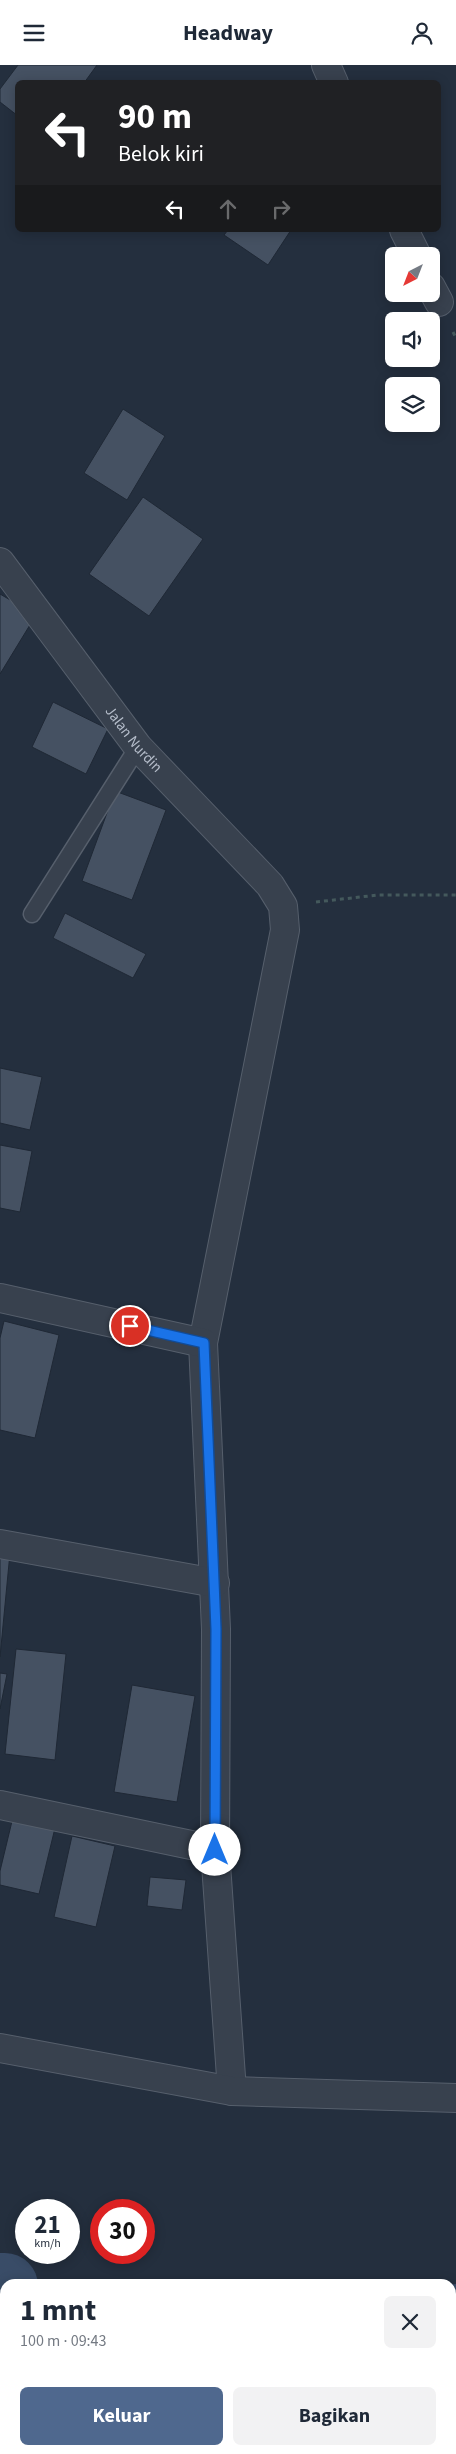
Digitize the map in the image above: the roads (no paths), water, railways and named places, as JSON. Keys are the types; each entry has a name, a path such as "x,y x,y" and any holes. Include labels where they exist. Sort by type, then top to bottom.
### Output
{"street":[{"path":"326,65 333,80"},
{"path":"405,232 412,247"},
{"name":"Jalan Nurdin","path":"0,562 138,747 270,885 283,906 285,931 204,1343"},
{"path":"0,1298 204,1343 215,1583 215,1850 232,2091"},
{"path":"0,1544 215,1583"},
{"path":"0,1805 215,1850"},
{"path":"0,2048 232,2091 456,2098"}],"lane":[{"path":"32,915 138,747"}]}
